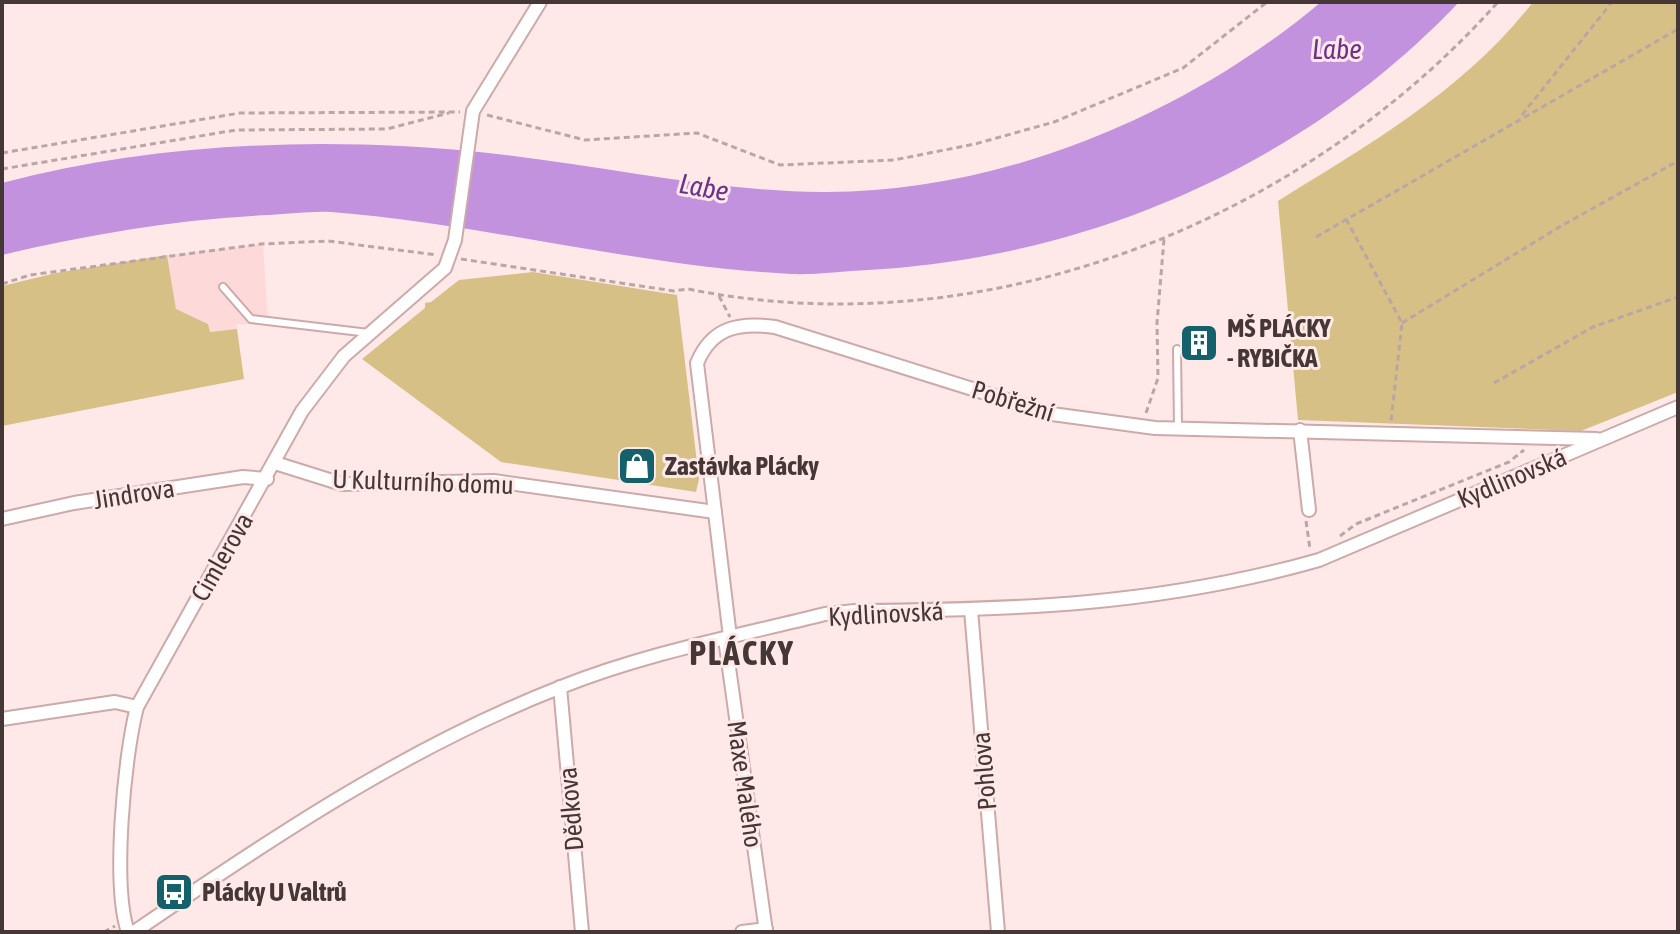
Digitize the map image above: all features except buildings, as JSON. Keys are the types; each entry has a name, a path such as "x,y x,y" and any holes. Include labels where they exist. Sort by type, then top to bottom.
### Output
{"street":[{"name":"Cimlerova","path":"128,932 119,897 128,761 137,707 267,479 302,411 323,381 369,333 440,276 455,240 473,111 540,2"},
{"name":"Pobřežní","path":"735,326 775,327 1052,414 1143,427 1603,439"},
{"path":"728,638 697,363 711,339 735,326"},
{"name":"Kydlinovská","path":"143,930 382,771 560,687 617,667 728,638 855,611 1067,607 1220,585 1276,573 1319,560 1678,407"},
{"path":"1300,430 1309,510"},
{"name":"U Kulturního domu","path":"275,463 342,484 494,481 715,512"},
{"name":"Jindrova","path":"2,519 74,503 243,477 267,479"},
{"name":"Pohlova","path":"971,610 998,932"},
{"name":"Maxe Malého","path":"728,638 766,930 742,932"},
{"name":"Dědkova","path":"560,687 582,932"},
{"path":"2,719 115,702 137,707"}],"lane":[{"path":"223,287 251,319 369,333"},
{"path":"1177,349 1178,429"}],"path":[{"path":"473,111 585,140 697,133 780,165 894,160 975,144 1054,122 1183,68 1267,2"},
{"path":"2,284 30,275 263,244 328,241 783,303 888,302 962,295 1034,282 1164,239 1222,214 1334,144 1415,85 1498,2"},
{"path":"1518,119 1612,2"},
{"path":"1316,237 1678,29"},
{"path":"2,153 240,113 454,112 387,129 236,130 2,169"},
{"path":"1402,323 1561,226 1678,161"},
{"path":"1346,219 1402,323 1389,432"},
{"path":"1143,427 1158,378 1157,323 1164,239"},
{"path":"719,296 735,326"},
{"path":"1494,383 1593,327 1678,297"},
{"path":"1337,539 1356,524 1509,462 1529,446 1530,437"},
{"path":"1309,510 1305,517 1310,551 1319,548"}],"shaded area":[{"path":"1533,2 1678,2 1678,392 1581,431 1298,420 1278,201 1415,113 1478,62"},
{"path":"263,244 268,324 237,324 237,329 209,332 208,324 176,309 167,255"},
{"path":"167,255 176,309 208,324 210,332 237,329 244,379 2,426 2,286 56,273"},
{"path":"533,272 677,295 699,479 696,492 501,462 362,359 425,308 425,303 431,302 459,280"}],"water":[{"name":"Labe","path":"1321,2 1459,2 1399,60 1333,111 1263,155 1189,192 1112,223 1032,246 951,262 810,274 733,270 446,226 323,212 168,224 68,240 2,255 2,183 121,159 243,146 366,145 488,153 781,191 890,189 957,179 1023,162 1088,140 1151,112 1212,80 1268,43"}],"place":[{"name":"MŠ PLÁCKY - RYBIČKA","path":"1199,343"},
{"name":"Zastávka Plácky","path":"637,466"},
{"name":"Plácky U Valtrů","path":"174,892"}],"district":[{"name":"PLÁCKY","path":"742,653"}]}
